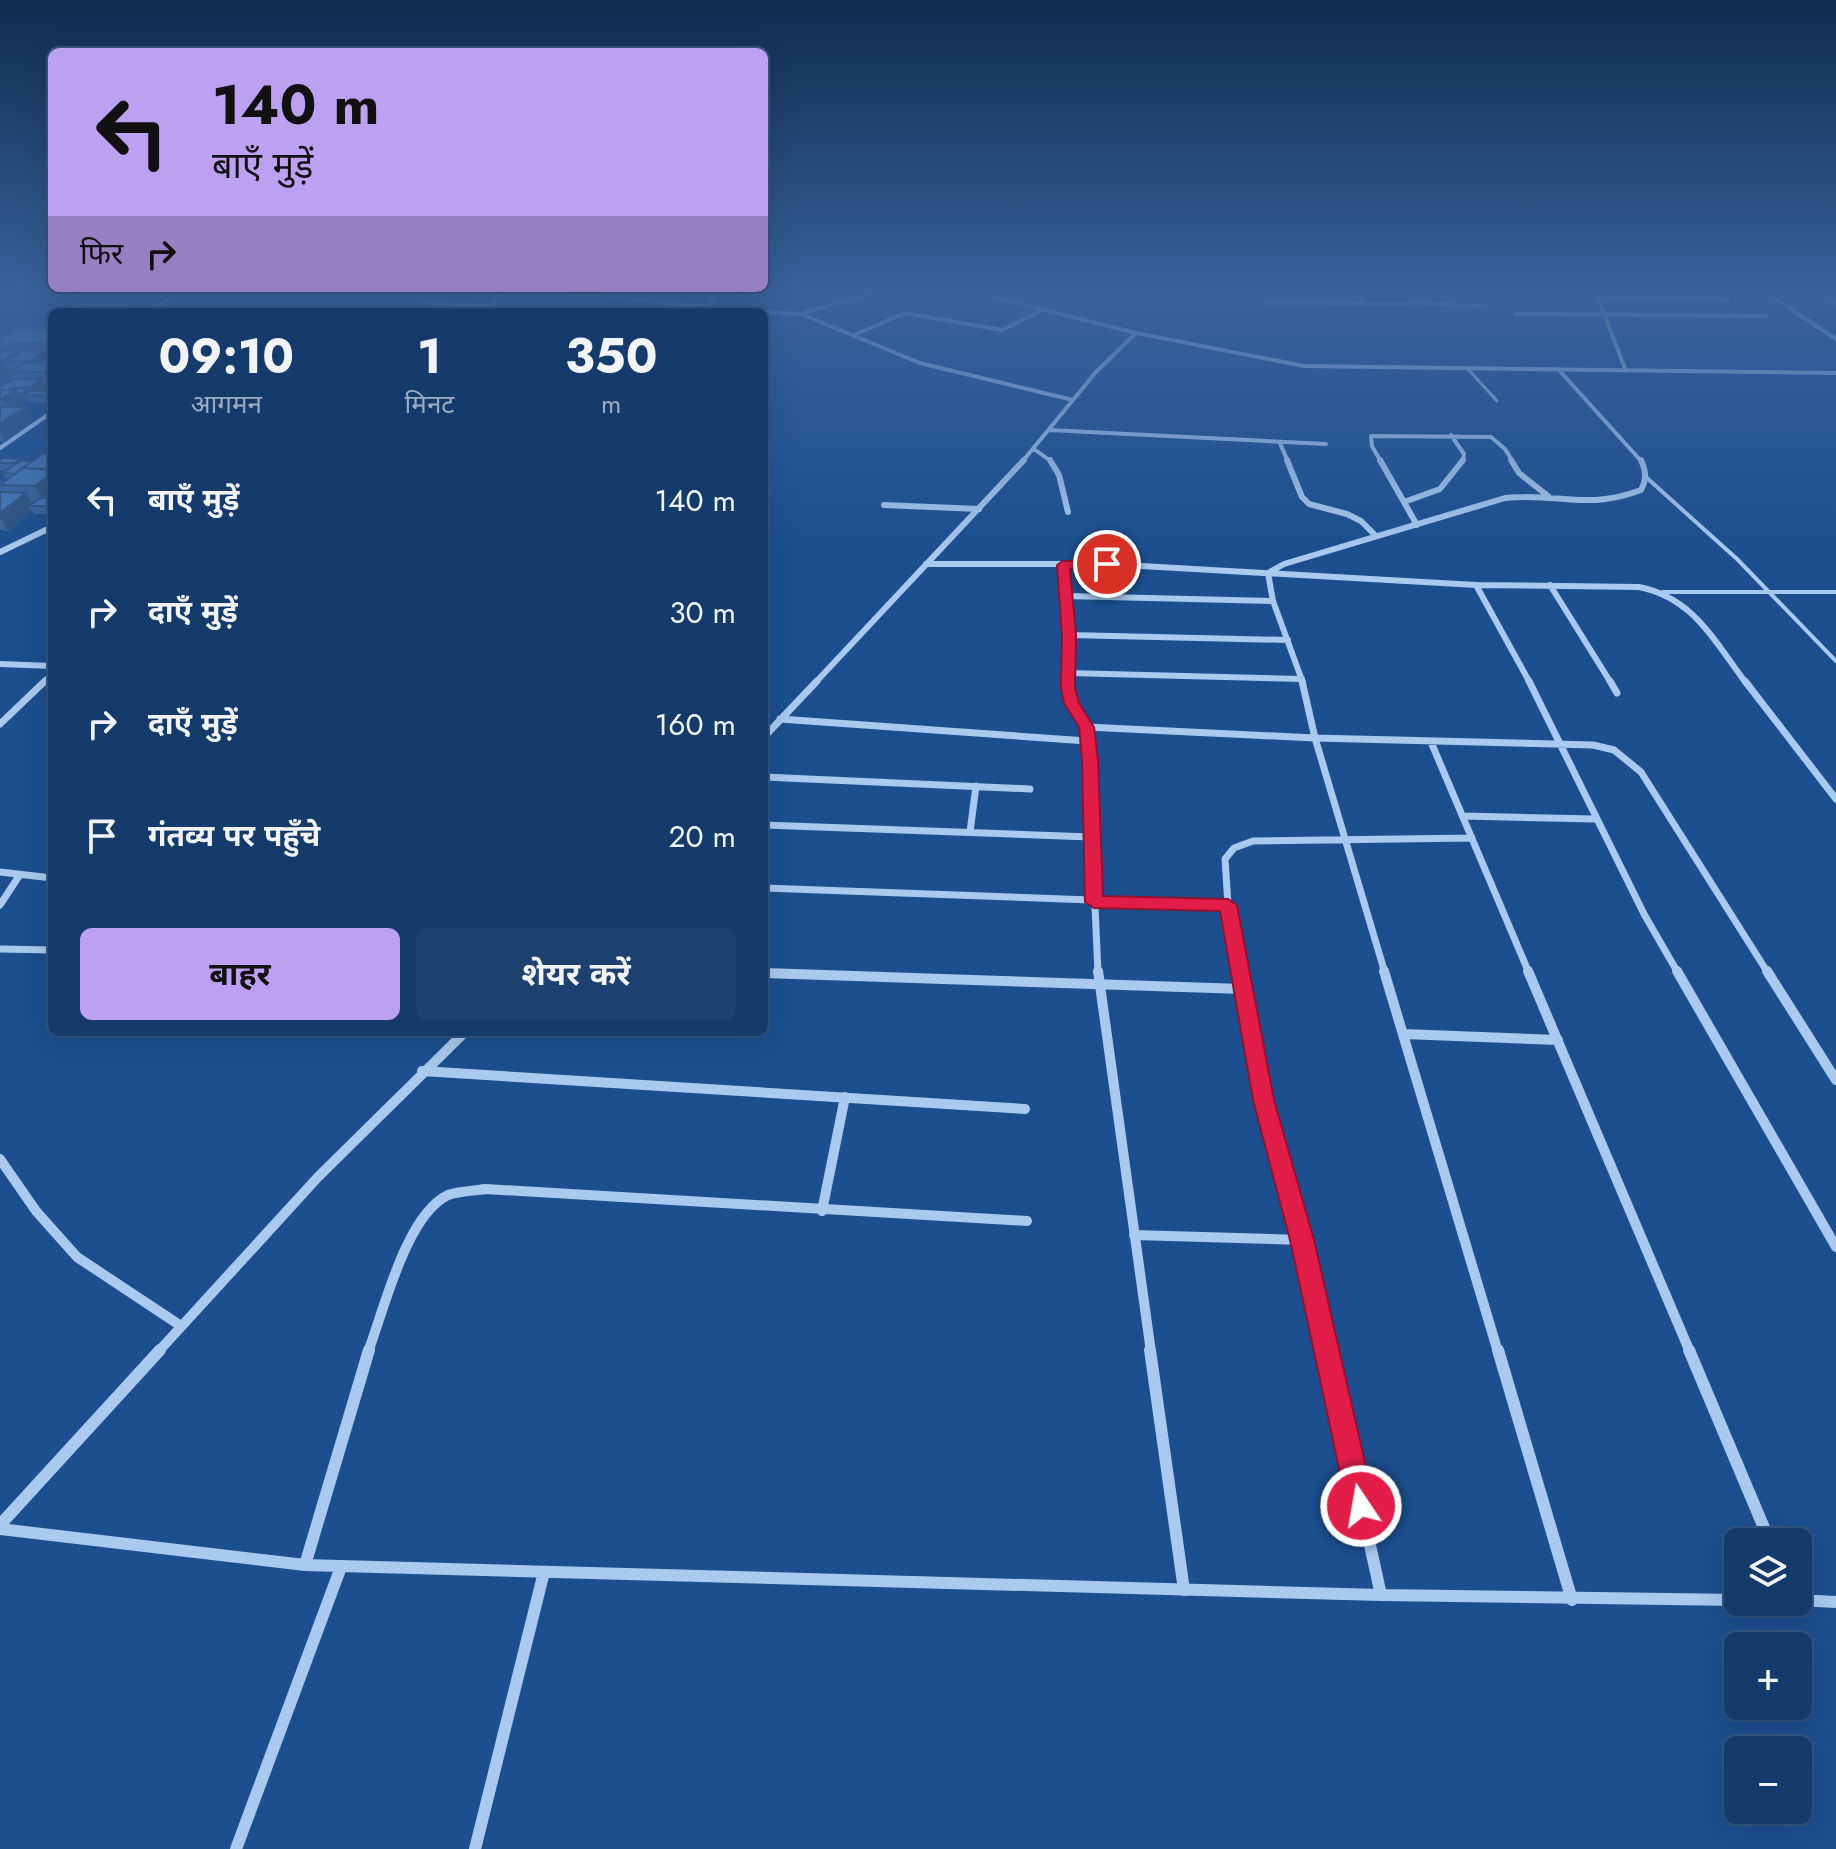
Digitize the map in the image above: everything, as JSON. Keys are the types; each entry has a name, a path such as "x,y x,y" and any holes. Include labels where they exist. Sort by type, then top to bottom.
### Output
{"street":[{"path":"983,378 1073,400"},
{"path":"768,732 1034,449 1091,378"},
{"path":"1268,573 1284,564 1472,509 1501,497 1548,496 1594,502 1641,490 1647,478 1645,466 1635,451 1567,378"},
{"path":"0,448 48,416"},
{"path":"1049,430 1326,444"},
{"path":"1404,502 1440,489 1463,464 1464,454 1451,435"},
{"path":"1417,525 1372,446 1371,436 1481,435 1498,440 1519,473 1548,496"},
{"path":"1280,443 1302,497 1309,504 1354,517 1376,536"},
{"path":"1034,449 1052,460 1057,468 1068,512"},
{"path":"884,505 979,509"},
{"path":"0,552 48,529"},
{"path":"926,564 1226,568 1476,585 1639,587 1663,592 1688,608 1836,799"},
{"path":"1063,565 1071,703 1087,727 1099,984 1184,1590"},
{"path":"1268,573 1273,601 1302,679 1315,738 1572,1600"},
{"path":"1476,585 1532,686 1644,914 1836,1247"},
{"path":"1550,585 1617,693"},
{"path":"1066,596 1273,601"},
{"path":"1069,635 1288,640"},
{"path":"0,664 48,666"},
{"path":"1068,673 1302,679"},
{"path":"0,724 48,678"},
{"path":"780,719 1087,741"},
{"path":"1087,727 1315,738 1593,745 1614,750 1641,772 1836,1080"},
{"path":"1431,742 1764,1528"},
{"path":"768,777 1030,789"},
{"path":"970,832 976,786"},
{"path":"1463,816 1595,819"},
{"path":"768,825 1090,837"},
{"path":"1381,1595 1302,1240 1263,1100 1228,905 1225,859 1234,848 1253,841 1472,838"},
{"path":"0,872 48,878"},
{"path":"0,905 19,876"},
{"path":"768,888 1228,905"},
{"path":"0,949 48,950"},
{"path":"768,973 1243,989"},
{"path":"1404,1034 1558,1040"},
{"path":"0,1527 318,1177 461,1036"},
{"path":"422,1071 1025,1109"},
{"path":"822,1211 845,1097"},
{"path":"0,1159 14,1181 75,1255 123,1291 181,1326"},
{"path":"305,1565 361,1372 410,1239 427,1211 449,1195 485,1189 1027,1221"},
{"path":"1134,1235 1302,1240"},
{"path":"0,1527 341,1567 1572,1600 1724,1600"},
{"path":"236,1849 341,1567"},
{"path":"475,1849 544,1572"},
{"path":"1812,1601 1836,1602"}],"lane":[{"path":"1476,378 1497,401"},
{"path":"1647,478 1768,590 1836,661"},
{"path":"1663,592 1836,592"}],"building":[{"path":"14,379 42,379 31,387 9,388 29,389 19,395 16,390 0,390"},
{"path":"0,390 16,390 2,399"},
{"path":"30,391 48,391 48,396 24,395"},
{"path":"0,407 25,407 0,424"},
{"path":"42,454 48,454 48,469 24,468 48,470 48,476 35,486 0,485"},
{"path":"0,458 21,459 14,463 0,463"},
{"path":"20,461 32,461 14,474 3,473"},
{"path":"0,492 26,493 0,513"},
{"path":"40,498 48,498 48,506 29,506"}],"route":[{"path":"1107,564 1063,565 1069,635 1068,688 1071,703 1087,727 1094,902 1228,905 1263,1100 1302,1240 1361,1506"}]}
